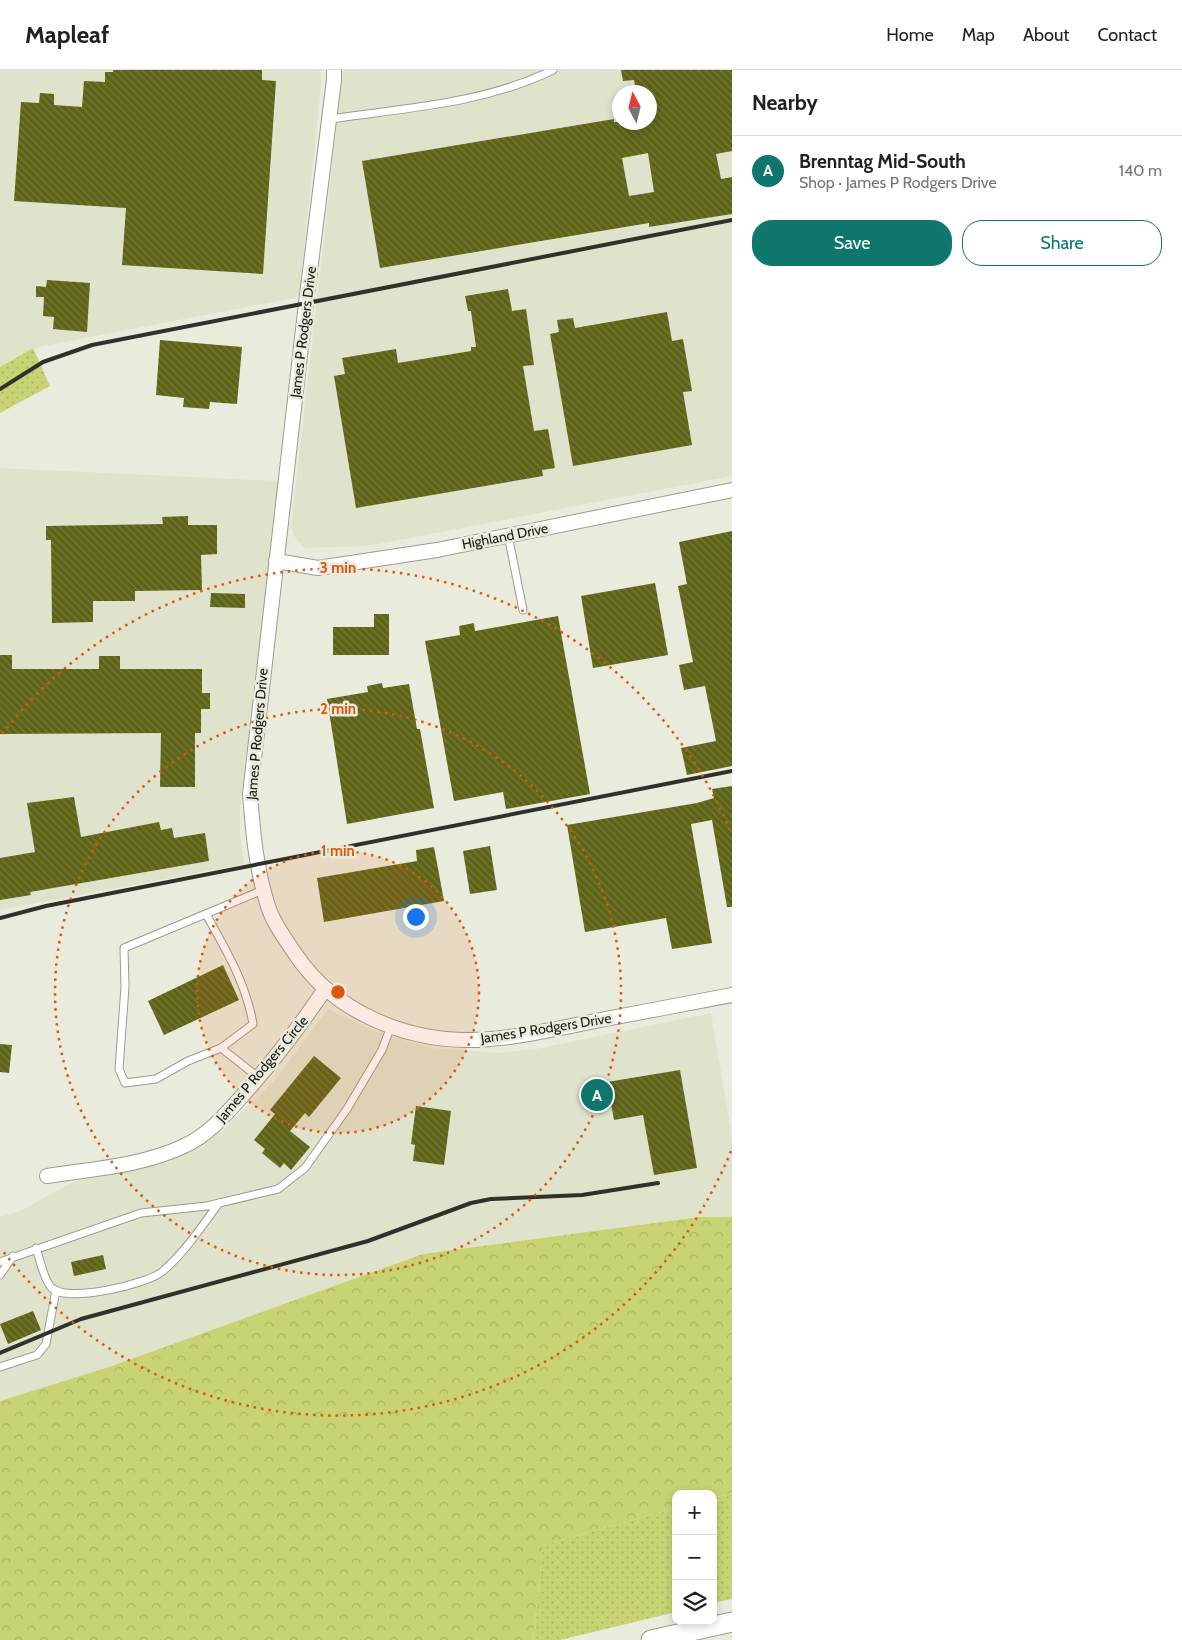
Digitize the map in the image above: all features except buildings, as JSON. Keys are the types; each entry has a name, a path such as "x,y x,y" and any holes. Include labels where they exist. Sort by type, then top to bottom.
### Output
{"main road":[{"path":"651,1640 732,1622"}],"street":[{"name":"James P Rodgers Drive","path":"334,70 330,119 276,561 250,794 257,865 268,908 284,937 303,965 325,990 360,1012 391,1026 429,1037 469,1040 541,1031 732,995"},
{"name":"Highland Drive","path":"276,561 318,568 437,550 732,490"},
{"name":"James P Rodgers Circle","path":"47,1176 136,1161 185,1146 208,1131 220,1120 290,1040 325,990"}],"lane":[{"path":"330,119 482,97 552,70"},
{"path":"508,535 523,610"},
{"path":"206,914 238,971 250,1006 253,1024 221,1048 188,1061 156,1079 125,1082 119,1069 125,987 124,948 263,890"},
{"path":"0,1262 14,1255 141,1213 219,1203 278,1189 305,1168 346,1109 382,1050 391,1026"},
{"path":"221,1048 258,1077"},
{"path":"36,1248 51,1288 62,1294 110,1290 162,1273 185,1248 219,1203"},
{"path":"0,1275 14,1255"},
{"path":"0,1367 37,1355 46,1344 56,1290"}],"shaded area":[{"path":"0,70 320,70 321,86 299,297 33,348 0,367"},
{"path":"343,70 732,70 732,476 368,546 305,548 296,539 291,527"},
{"path":"0,468 279,481 240,810 240,832 244,864 0,910"},
{"path":"328,1009 371,1030 430,1048 499,1053 536,1049 711,1013 732,1137 732,1217 699,1217 423,1254 109,1367 0,1401 0,1217 20,1211 73,1182 167,1162 222,1131 276,1079"}],"green space":[{"path":"33,348 50,386 0,413 0,367"},
{"path":"699,1217 732,1217 732,1493 717,1497 717,1490 672,1490 672,1509 543,1545 533,1640 0,1640 0,1401 109,1367 423,1254"},
{"path":"732,1493 732,1599 717,1602 717,1535 717,1497"},
{"path":"672,1509 672,1613 560,1640 533,1640 543,1545"}],"railway":[{"path":"0,389 43,362 92,345 732,220"},
{"path":"0,918 46,906 732,771"},
{"path":"0,1353 81,1319 368,1241 471,1203 491,1199 582,1195 658,1183"}],"place":[{"name":"Brenntag Mid-South","path":"597,1095"}]}
